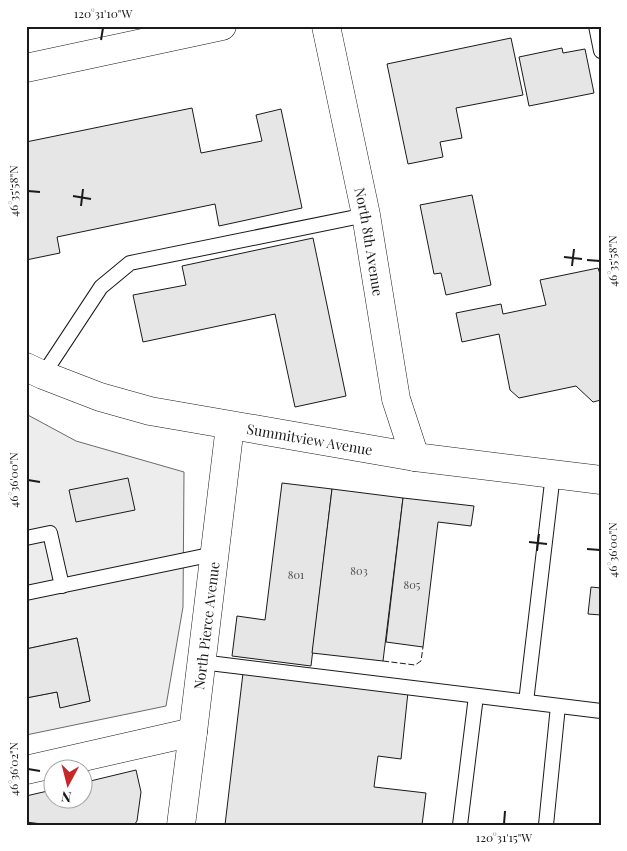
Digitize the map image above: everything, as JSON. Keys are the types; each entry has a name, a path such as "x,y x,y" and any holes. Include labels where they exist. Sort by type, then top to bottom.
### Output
{"street":[{"path":"26,68 222,26"},
{"name":"North 8th Avenue","path":"326,26 366,215 396,399 415,457"},
{"name":"Summitview Avenue","path":"34,371 100,397 150,411 415,457 601,480"},
{"name":"North Pierce Avenue","path":"181,825 230,426"},
{"path":"26,770 193,732"}],"lane":[{"path":"596,26 601,51"},
{"path":"34,371 101,287 130,263 366,215"},
{"path":"526,702 553,474"},
{"path":"26,538 50,533 62,586"},
{"path":"26,593 214,554"},
{"path":"201,662 601,711"},
{"path":"460,825 476,696"},
{"path":"546,825 558,706"}],"shaded area":[{"path":"26,414 76,441 184,472 183,607 166,706 26,735 26,698 57,692 60,707 90,701 77,638 26,649"}],"building":[{"path":"511,38 523,95 456,108 462,138 440,142 443,157 408,164 387,64"},
{"path":"562,48 563,53 585,49 594,93 529,106 519,57"},
{"path":"192,108 201,153 262,141 256,115 281,109 302,208 219,226 215,204 57,237 60,253 26,260 26,142"},
{"path":"472,195 491,285 446,295 441,273 434,274 420,205"},
{"path":"313,238 346,396 295,407 275,314 143,342 133,295 186,285 182,266"},
{"path":"598,268 601,277 601,400 593,402 576,386 519,398 510,390 499,334 462,342 456,313 501,304 503,314 546,305 540,280"},
{"path":"128,478 135,510 76,522 69,490"},
{"path":"282,483 332,489 311,666 232,656 237,616 265,620"},
{"path":"332,489 403,498 383,661 312,653"},
{"path":"403,498 474,506 471,526 438,522 423,647 386,642"},
{"path":"591,587 601,588 601,615 588,614"},
{"path":"77,638 90,701 60,708 57,692 26,698 26,649"},
{"path":"243,673 408,692 401,759 378,756 374,787 426,793 422,825 225,825"},
{"path":"136,770 141,792 137,821 134,825 50,825 26,822 26,796 42,792 42,808 92,808 92,781"}],"fence":[{"path":"383,661 415,665 421,661 423,647"}]}
